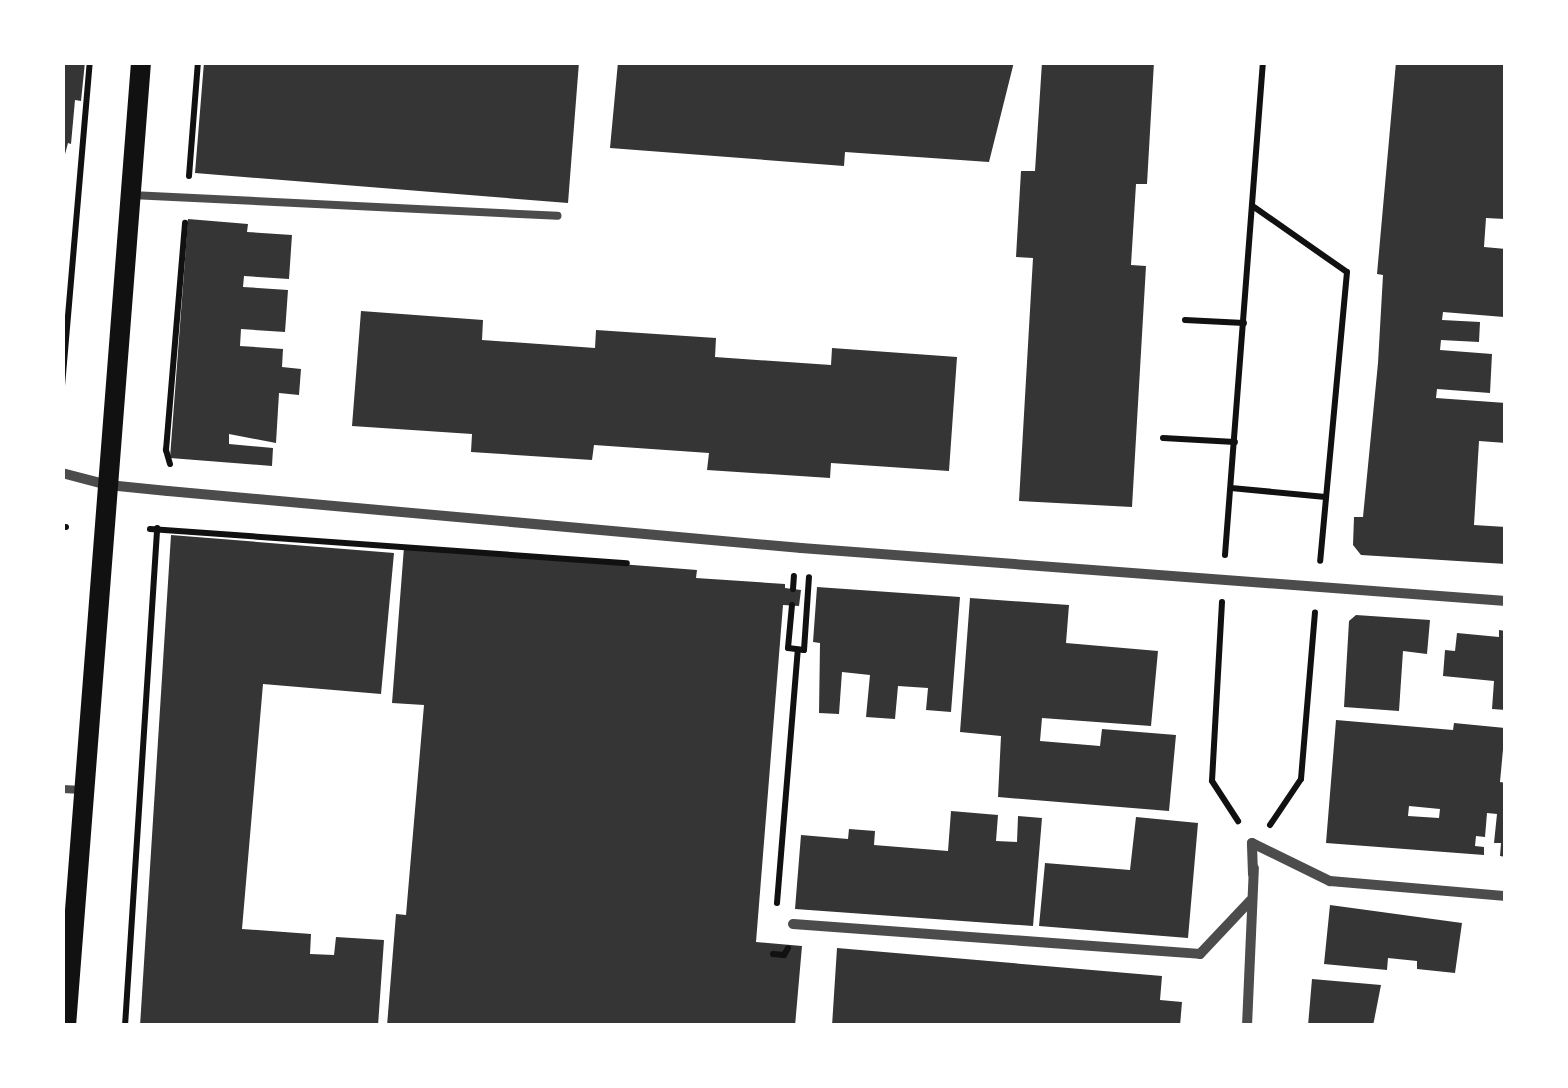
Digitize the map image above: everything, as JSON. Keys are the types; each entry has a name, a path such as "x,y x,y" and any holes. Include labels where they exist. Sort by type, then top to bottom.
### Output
{"main road":[{"path":"66,1026 141,62"}],"street":[{"path":"62,473 108,485 1223,582 1506,601"},
{"path":"1253,874 1252,843 1330,881 1506,896"},
{"path":"1247,1026 1250,901 1256,847"},
{"path":"793,924 1200,954 1250,901"}],"lane":[{"path":"131,195 556,216"},
{"path":"62,789 86,790"}],"path":[{"path":"62,386 90,62"},
{"path":"170,464 166,450 198,62"},
{"path":"1254,207 1347,272 1302,779 1256,847 1212,781 1223,582 1263,62"},
{"path":"1185,320 1244,324"},
{"path":"1163,438 1235,442"},
{"path":"1231,488 1326,497"},
{"path":"124,1026 157,528"},
{"path":"793,590 794,576"},
{"path":"792,605 788,648 804,650 809,577"},
{"path":"775,924 798,650"}],"building":[{"path":"62,62 85,62 81,101 75,100 71,144 68,143 64,158"},
{"path":"204,62 579,62 568,203 195,173"},
{"path":"618,62 1014,62 989,162 845,152 844,166 610,148"},
{"path":"1042,62 1154,62 1147,184 1136,184 1131,265 1146,266 1132,507 1019,501 1033,258 1016,257 1021,171 1035,171"},
{"path":"1396,62 1506,62 1505,219 1486,218 1484,247 1506,249 1504,317 1443,312 1442,320 1480,322 1479,342 1441,340 1440,350 1492,354 1490,393 1437,389 1436,398 1506,403 1506,443 1479,441 1474,525 1506,527 1506,564 1361,555 1353,545 1354,517 1363,517 1378,363 1383,275 1377,274"},
{"path":"188,219 248,224 247,232 292,235 289,279 244,276 243,287 288,290 285,332 241,329 240,346 283,349 282,367 301,369 299,395 279,393 276,443 229,434 229,444 273,448 272,466 170,458"},
{"path":"361,311 483,320 482,340 595,348 596,330 716,338 715,357 831,365 832,348 957,357 949,471 831,463 830,478 707,470 709,453 594,445 592,460 471,452 472,434 352,426"},
{"path":"171,535 394,553 381,694 263,684 242,929 311,934 310,954 334,955 336,937 384,940 378,1026 140,1026"},
{"path":"404,547 697,570 696,578 785,584 785,588 801,590 799,606 783,605 756,942 802,946 795,1026 387,1026 396,914 406,915 424,705 392,703"},
{"path":"817,587 960,597 951,712 926,710 928,688 898,686 895,719 866,717 870,675 842,672 839,714 819,713 820,643 813,642"},
{"path":"970,598 1069,605 1066,643 1158,651 1151,726 1042,718 1040,741 1100,746 1102,729 1176,735 1169,811 998,797 1001,736 960,732"},
{"path":"1356,615 1430,620 1427,654 1403,651 1399,711 1344,707 1349,621"},
{"path":"1499,630 1506,631 1506,710 1492,709 1494,681 1443,676 1445,650 1455,651 1457,633 1499,637"},
{"path":"1336,720 1453,730 1454,723 1505,728 1500,782 1506,783 1506,857 1500,856 1501,843 1494,843 1497,814 1487,813 1485,837 1476,836 1475,846 1484,847 1484,855 1326,843","holes":["1409,806 1440,809 1439,818 1408,816"]},
{"path":"951,811 998,815 996,841 1017,842 1018,816 1042,818 1033,926 795,909 801,835 848,839 849,829 875,831 874,845 948,851"},
{"path":"1136,817 1198,823 1188,938 1039,926 1045,863 1130,870"},
{"path":"1330,905 1462,923 1455,973 1417,969 1417,961 1388,958 1387,970 1324,964"},
{"path":"837,948 1162,976 1160,1000 1182,1002 1180,1026 832,1026"},
{"path":"1312,979 1381,985 1373,1026 1308,1026"}]}
